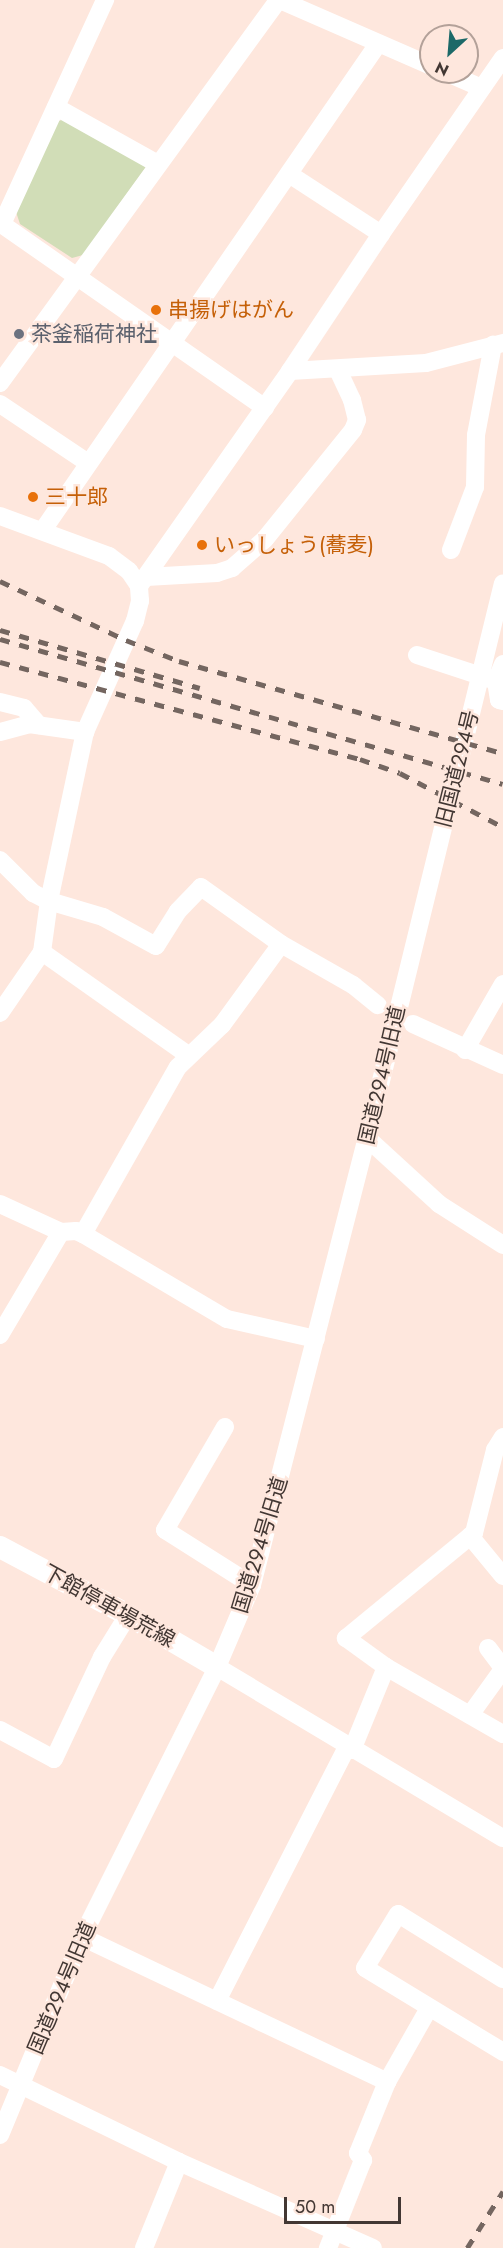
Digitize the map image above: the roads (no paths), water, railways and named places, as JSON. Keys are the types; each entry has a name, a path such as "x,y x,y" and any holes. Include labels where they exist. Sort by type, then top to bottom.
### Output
{"main road":[{"name":"下館停車場荒線","path":"0,1546 128,1615 217,1667"}],"street":[{"path":"105,0 1,224 265,408"},
{"path":"0,383 279,0 419,61"},
{"path":"43,530 378,44"},
{"path":"0,1013 42,952 49,901 85,732 135,621 142,582 265,408 381,234 503,58"},
{"path":"475,84 482,87"},
{"path":"56,107 159,164"},
{"path":"289,174 381,234"},
{"path":"290,371 338,370 426,363 498,344 476,435 475,487 450,550"},
{"path":"0,516 109,556 142,582 232,568 266,539 353,430 357,420 352,400 338,370"},
{"path":"0,404 88,463"},
{"name":"旧国道294号","path":"411,954 503,584"},
{"path":"417,655 500,672 501,700"},
{"path":"0,702 24,708 39,725"},
{"path":"0,732 13,726 39,725 85,732"},
{"path":"0,860 33,893 49,901 103,917 156,946 178,911 201,887 281,944 352,985 378,1005"},
{"path":"83,1234 178,1067 222,1025 281,944"},
{"path":"42,952 188,1055"},
{"name":"国道294号旧道","path":"0,2135 82,1937 217,1667 252,1585 367,1138 411,954"},
{"path":"465,1050 503,984"},
{"path":"413,1024 465,1050 503,1065"},
{"path":"367,1138 438,1204 503,1245"},
{"path":"0,1204 61,1232 76,1231 83,1234 227,1319 316,1339"},
{"path":"0,1335 61,1232"},
{"path":"225,1427 165,1530 252,1585"},
{"path":"503,1437 495,1450 474,1533 346,1638 386,1667 503,1734"},
{"path":"470,1536 503,1576"},
{"path":"0,1730 54,1759 102,1657 128,1615"},
{"path":"470,1715 496,1692 503,1668 488,1648"},
{"path":"217,1667 350,1749 503,1838"},
{"path":"217,2001 350,1749 386,1667"},
{"path":"503,1979 398,1914 365,1968 503,2052"},
{"path":"82,1937 387,2082"},
{"path":"331,2241 363,2160 358,2153 387,2082 429,2008"},
{"path":"0,2075 179,2162 331,2241 373,2248"},
{"path":"144,2248 179,2162"}],"railway":[{"path":"0,581 126,640 179,661 503,753"},
{"path":"0,630 200,688"},
{"path":"0,639 503,784"},
{"path":"0,662 360,759 400,773 503,827"},
{"path":"467,2248 503,2191"}],"place":[{"name":"串揚げはがん","path":"156,310"},
{"name":"茶釜稲荷神社","path":"19,334"},
{"name":"三十郎","path":"33,497"},
{"name":"いっしょう(蕎麦)","path":"202,545"}]}
